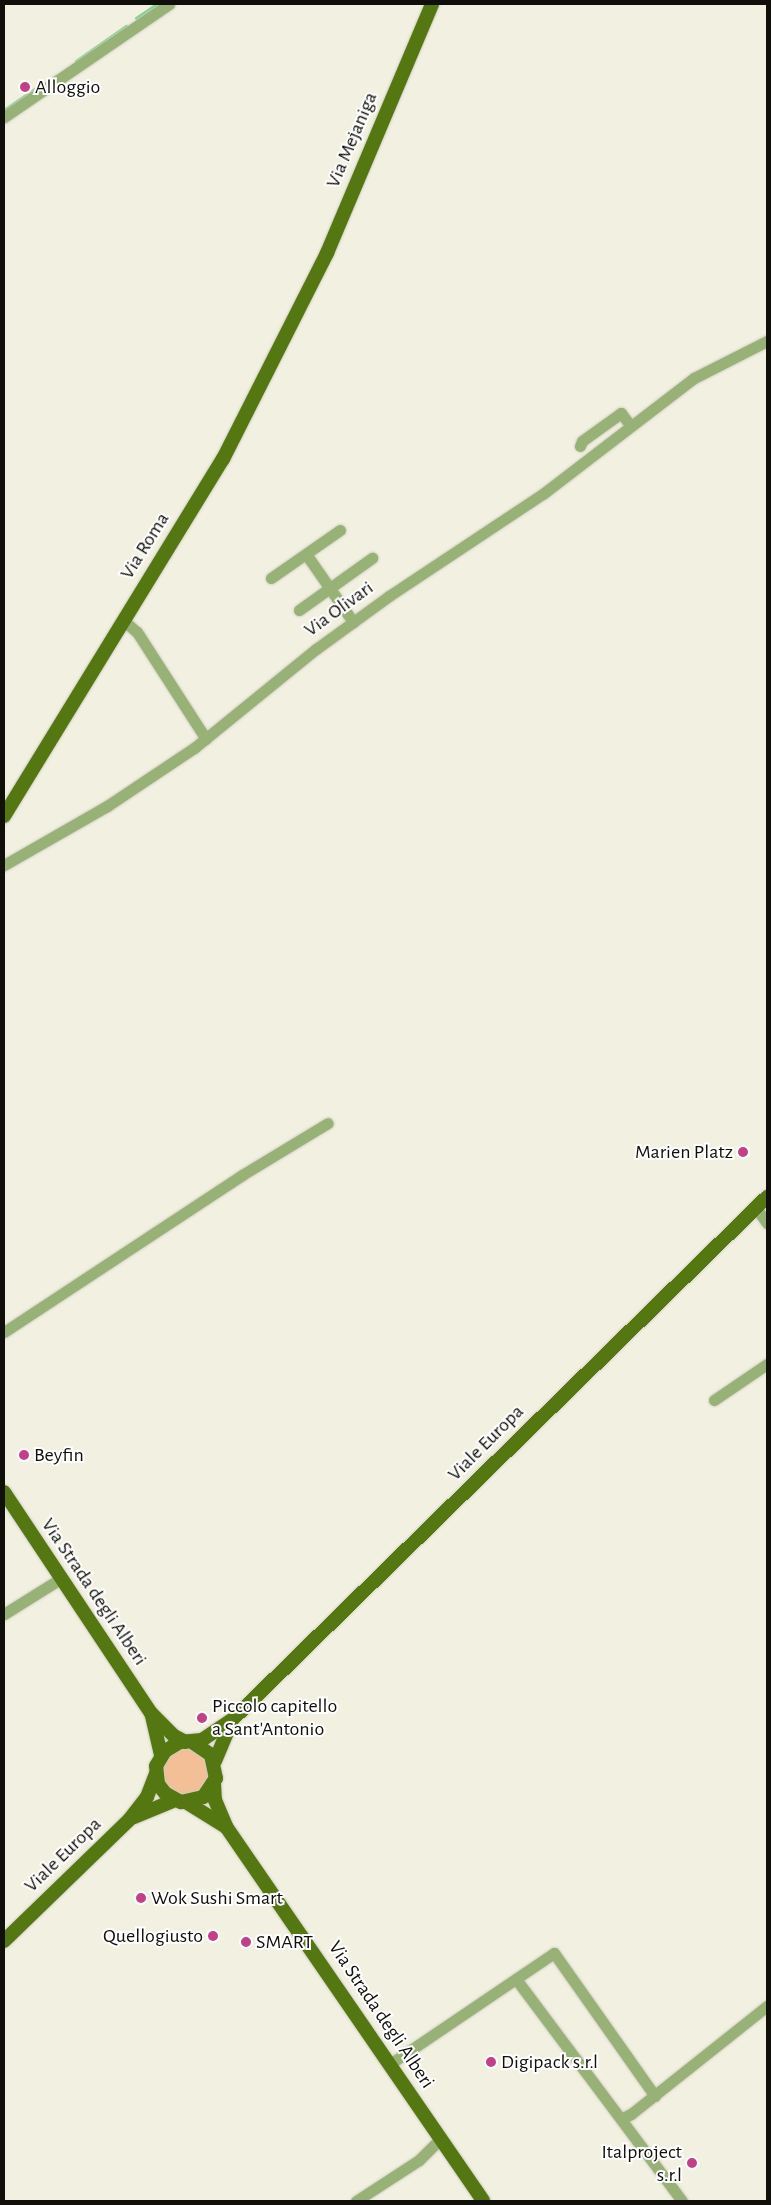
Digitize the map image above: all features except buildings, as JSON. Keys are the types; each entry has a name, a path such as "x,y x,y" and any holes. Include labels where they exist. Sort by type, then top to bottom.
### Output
{"main road":[{"name":"Via Mejaniga","path":"308,291 432,4"},
{"name":"Via Roma","path":"4,816 223,459 308,291"},
{"name":"Viale Europa","path":"4,1941 129,1820 147,1797 161,1755 169,1747 202,1740 233,1719 767,1197"},
{"name":"Via Strada degli Alberi","path":"4,1492 60,1579 151,1713 174,1736 189,1742"},
{"name":"Via Strada degli Alberi","path":"151,1713 161,1755"},
{"name":"Viale Europa","path":"129,1820 160,1804 203,1797 214,1783 215,1761 233,1719"},
{"path":"189,1742 208,1750 215,1761"},
{"path":"156,1772 161,1789 181,1801"},
{"name":"Via Strada degli Alberi","path":"214,1783 216,1800 227,1828 483,2201"},
{"name":"Via Strada degli Alberi","path":"181,1801 227,1828"}],"street":[{"path":"4,117 168,4"},
{"name":"Via Olivari","path":"4,865 107,806 206,739 353,622 544,493 630,425 694,378 767,341"},
{"path":"580,446 582,441 621,413 630,425"},
{"path":"271,578 340,530"},
{"path":"306,554 353,622"},
{"path":"299,610 372,558"},
{"path":"123,620 137,632 206,739"},
{"path":"4,1332 242,1175 328,1123"},
{"path":"756,1208 767,1224"},
{"path":"714,1400 767,1364"},
{"path":"4,1614 60,1579"},
{"path":"390,2064 554,1953 655,2096"},
{"path":"516,1979 682,2201"},
{"path":"621,2119 655,2096 767,2006"},
{"path":"356,2201 419,2160 440,2138"}],"shaded area":[{"path":"186,1748 195,1750 203,1755 208,1763 210,1772 208,1781 203,1789 195,1794 186,1796 177,1794 169,1789 164,1781 162,1772 164,1763 169,1755 177,1750"}],"waterway":[{"path":"136,18 157,4"},
{"path":"76,61 126,26"},
{"path":"4,110 42,84"}],"place":[{"name":"Alloggio","path":"25,87"},
{"name":"Marien Platz","path":"743,1152"},
{"name":"Beyfin","path":"24,1455"},
{"name":"Piccolo capitello a Sant'Antonio","path":"202,1718"},
{"name":"Wok Sushi Smart","path":"141,1898"},
{"name":"Quellogiusto","path":"213,1936"},
{"name":"SMART","path":"246,1942"},
{"name":"Digipack s.r.l","path":"491,2062"},
{"name":"Italproject s.r.l","path":"692,2163"}]}
